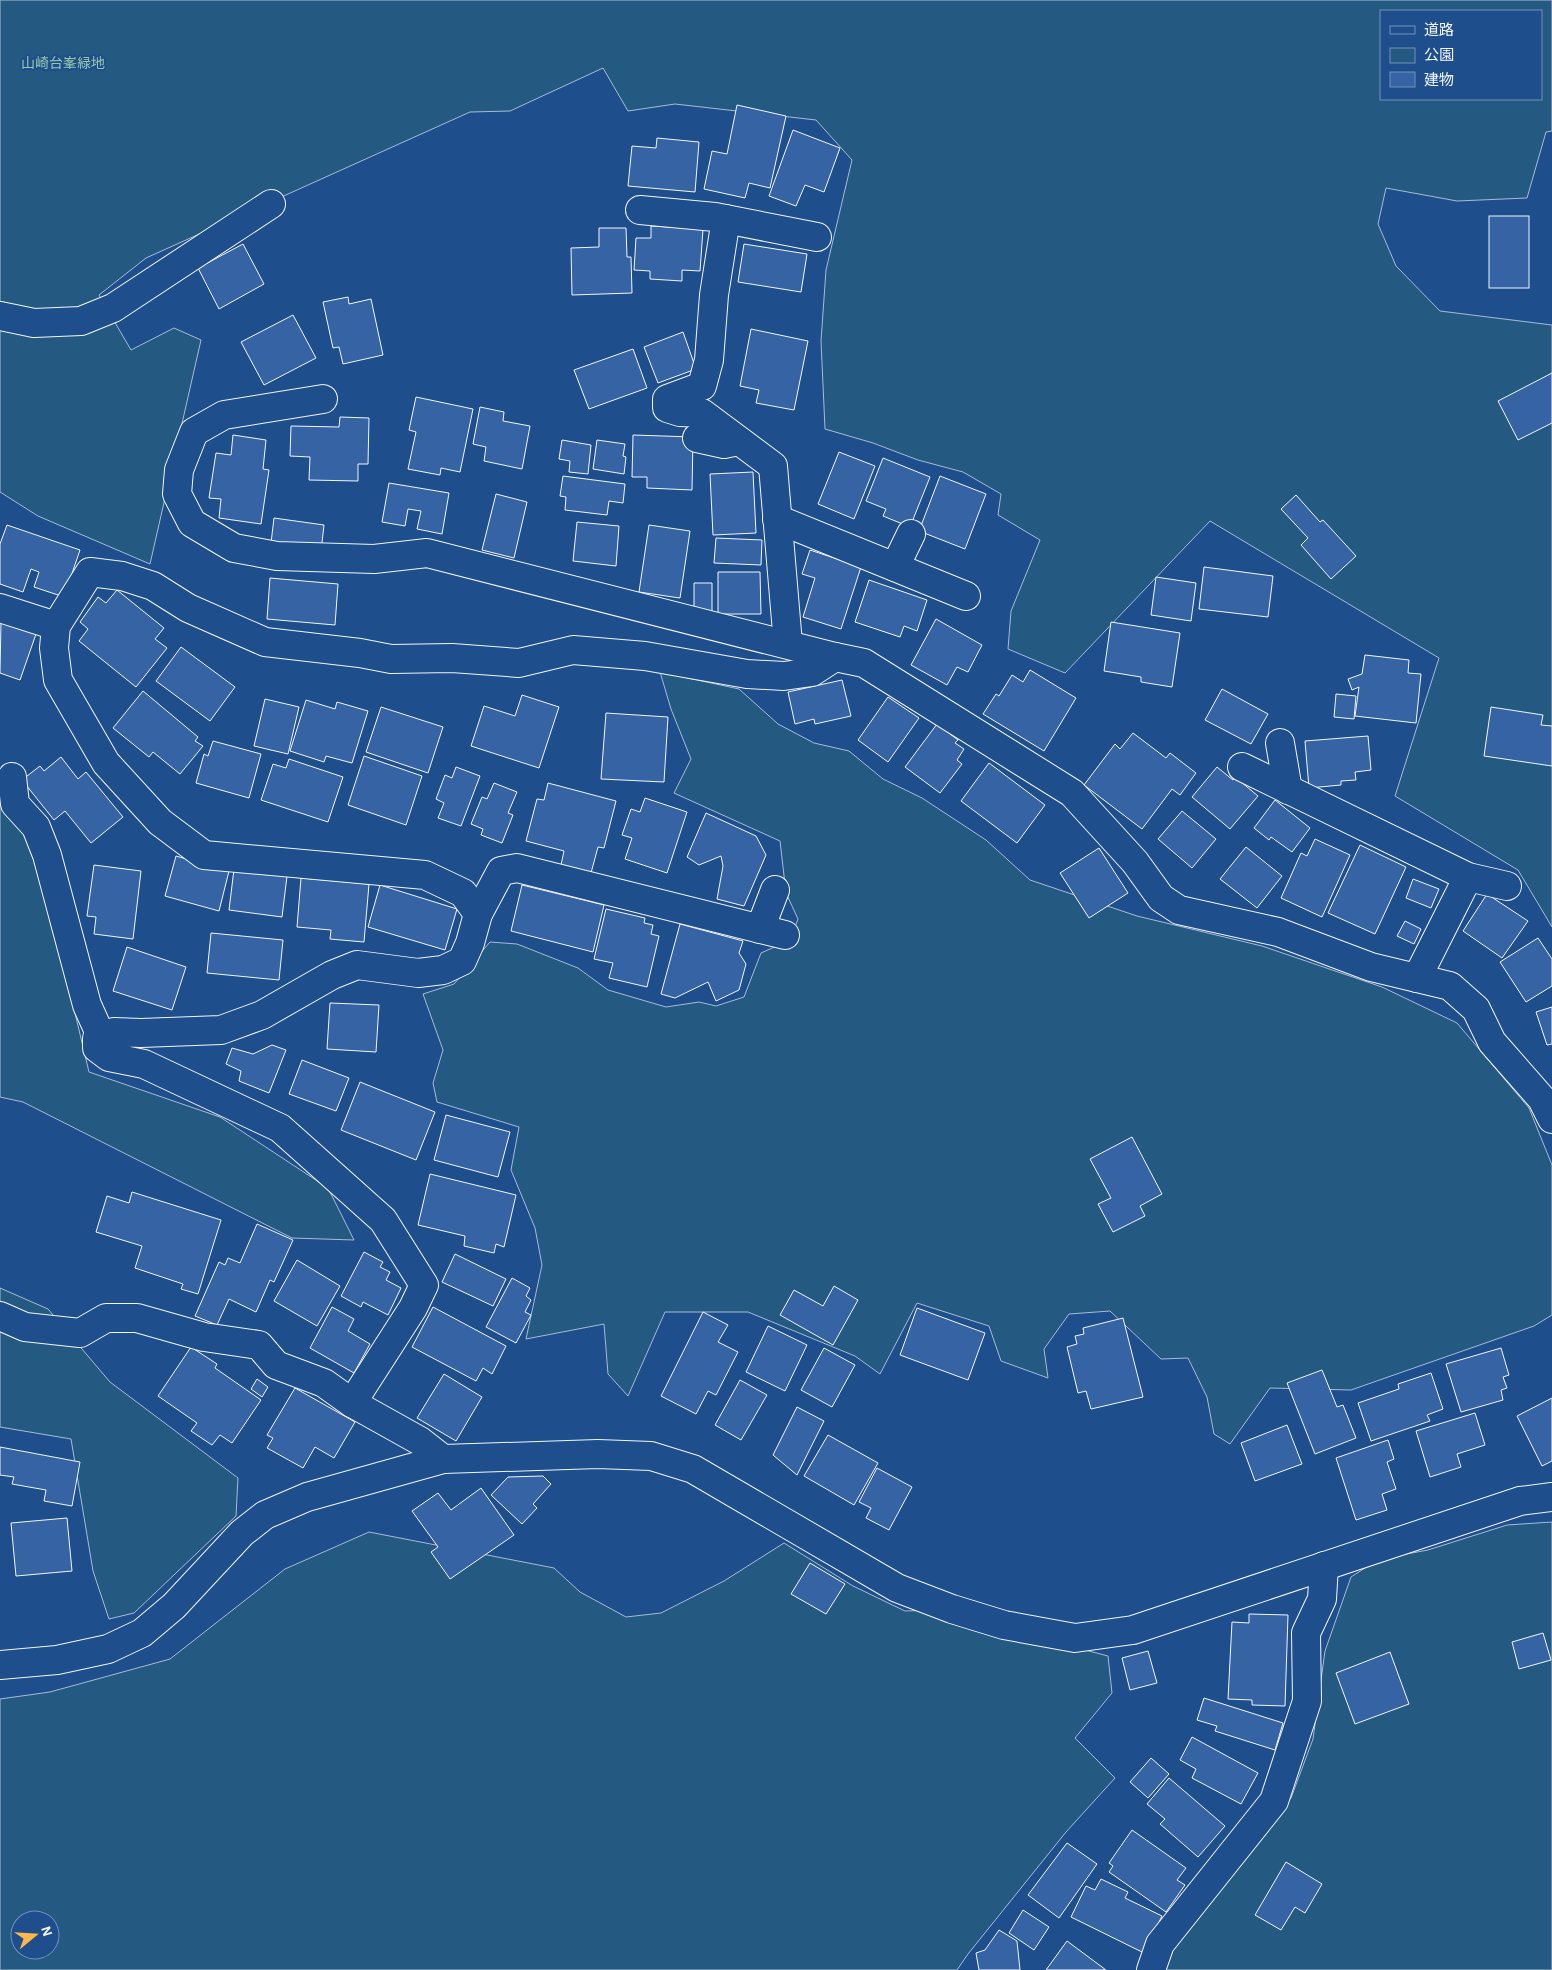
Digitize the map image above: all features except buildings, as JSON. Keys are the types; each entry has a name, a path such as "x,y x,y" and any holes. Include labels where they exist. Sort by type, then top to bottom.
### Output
{"street":[{"path":"0,316 34,323 81,321 113,308 271,204"},
{"path":"640,210 726,219 817,237"},
{"path":"726,219 714,295 709,360 702,386 667,399 666,408 680,412 702,413 773,466 788,644"},
{"path":"323,399 224,415 194,432 179,470 177,494 192,523 234,548 277,556 374,560 427,553 835,657 864,662 1072,793 1135,862 1161,898 1179,910 1278,932 1372,967 1450,986 1476,1009 1492,1042 1542,1099 1552,1119"},
{"path":"697,438 724,444 739,441"},
{"path":"777,519 966,596"},
{"path":"895,567 911,534"},
{"path":"478,914 463,893 425,875 204,854 160,822 106,763 58,680 54,648 56,626 90,572 122,576 153,586 188,608 265,642 360,653 391,659 452,658 519,663 573,650 645,656 747,674 784,676 812,672 835,657"},
{"path":"0,608 56,626"},
{"path":"1280,743 1288,790"},
{"path":"1242,767 1468,877 1506,886"},
{"path":"12,777 15,804 36,827 47,855 86,1005 101,1036"},
{"path":"352,1403 413,1308 424,1285 383,1220 280,1128 144,1064 109,1057 97,1048 97,1038 114,1032 141,1033 221,1030 262,1015 332,975 357,965 418,973 443,970 462,961 478,914 501,871 517,868 773,932 775,890"},
{"path":"1417,978 1468,877"},
{"path":"0,1316 25,1327 80,1333 106,1318 137,1318 204,1337 259,1345 276,1365 324,1383 352,1403 420,1441 443,1459"},
{"path":"0,1665 58,1660 108,1649 142,1633 174,1606 210,1565 242,1533 265,1515 307,1497 443,1459 598,1454 651,1456 692,1469 897,1588 952,1609 1004,1625 1075,1638 1133,1630 1520,1501 1552,1497"},
{"path":"1151,1970 1160,1944 1274,1801 1307,1701 1306,1633 1322,1599 1324,1566"}],"green space":[{"name":"山崎台峯緑地","path":"0,0 1552,0 1552,131 1546,132 1527,198 1457,201 1386,188 1378,224 1396,266 1440,311 1552,325 1552,927 1518,870 1395,796 1439,658 1210,521 1065,673 1008,649 1011,611 1040,540 998,515 1001,494 963,472 918,460 873,443 825,429 821,341 826,270 852,160 816,120 675,104 628,111 603,68 510,111 470,112 146,258 99,295 131,350 174,328 201,340 150,564 38,516 0,492"},
{"path":"660,672 739,689 778,724 814,743 849,751 883,779 922,798 986,840 1030,880 1137,916 1262,946 1382,987 1457,1023 1529,1108 1552,1165 1552,1315 1534,1326 1351,1390 1270,1388 1230,1444 1214,1434 1207,1397 1188,1358 1161,1359 1110,1311 1069,1314 1044,1349 1048,1378 1001,1361 989,1326 917,1303 880,1374 855,1356 748,1312 665,1312 628,1396 608,1374 604,1324 526,1339 542,1265 535,1228 511,1170 519,1127 437,1102 433,1083 443,1050 423,994 454,984 490,942 517,944 578,968 608,990 666,1007 699,1002 716,1006 744,997 761,953 790,940 798,919 786,893 780,841 674,793 691,759 671,709"},
{"path":"0,776 37,853 89,1072 220,1117 328,1188 354,1240 292,1238 23,1102 0,1097"},
{"path":"0,1288 48,1309 110,1382 238,1478 236,1516 134,1613 109,1619 93,1571 71,1439 0,1427"},
{"path":"1552,1522 1552,1970 1161,1970 1167,1949 1291,1798 1313,1739 1325,1651 1351,1577 1379,1559 1428,1550 1507,1525"},
{"path":"369,1532 554,1568 580,1592 626,1617 661,1613 724,1581 784,1543 853,1586 905,1611 933,1610 1108,1656 1112,1693 1075,1738 1115,1778 1066,1832 957,1970 0,1970 0,1699 50,1692 170,1659 285,1569"}]}
